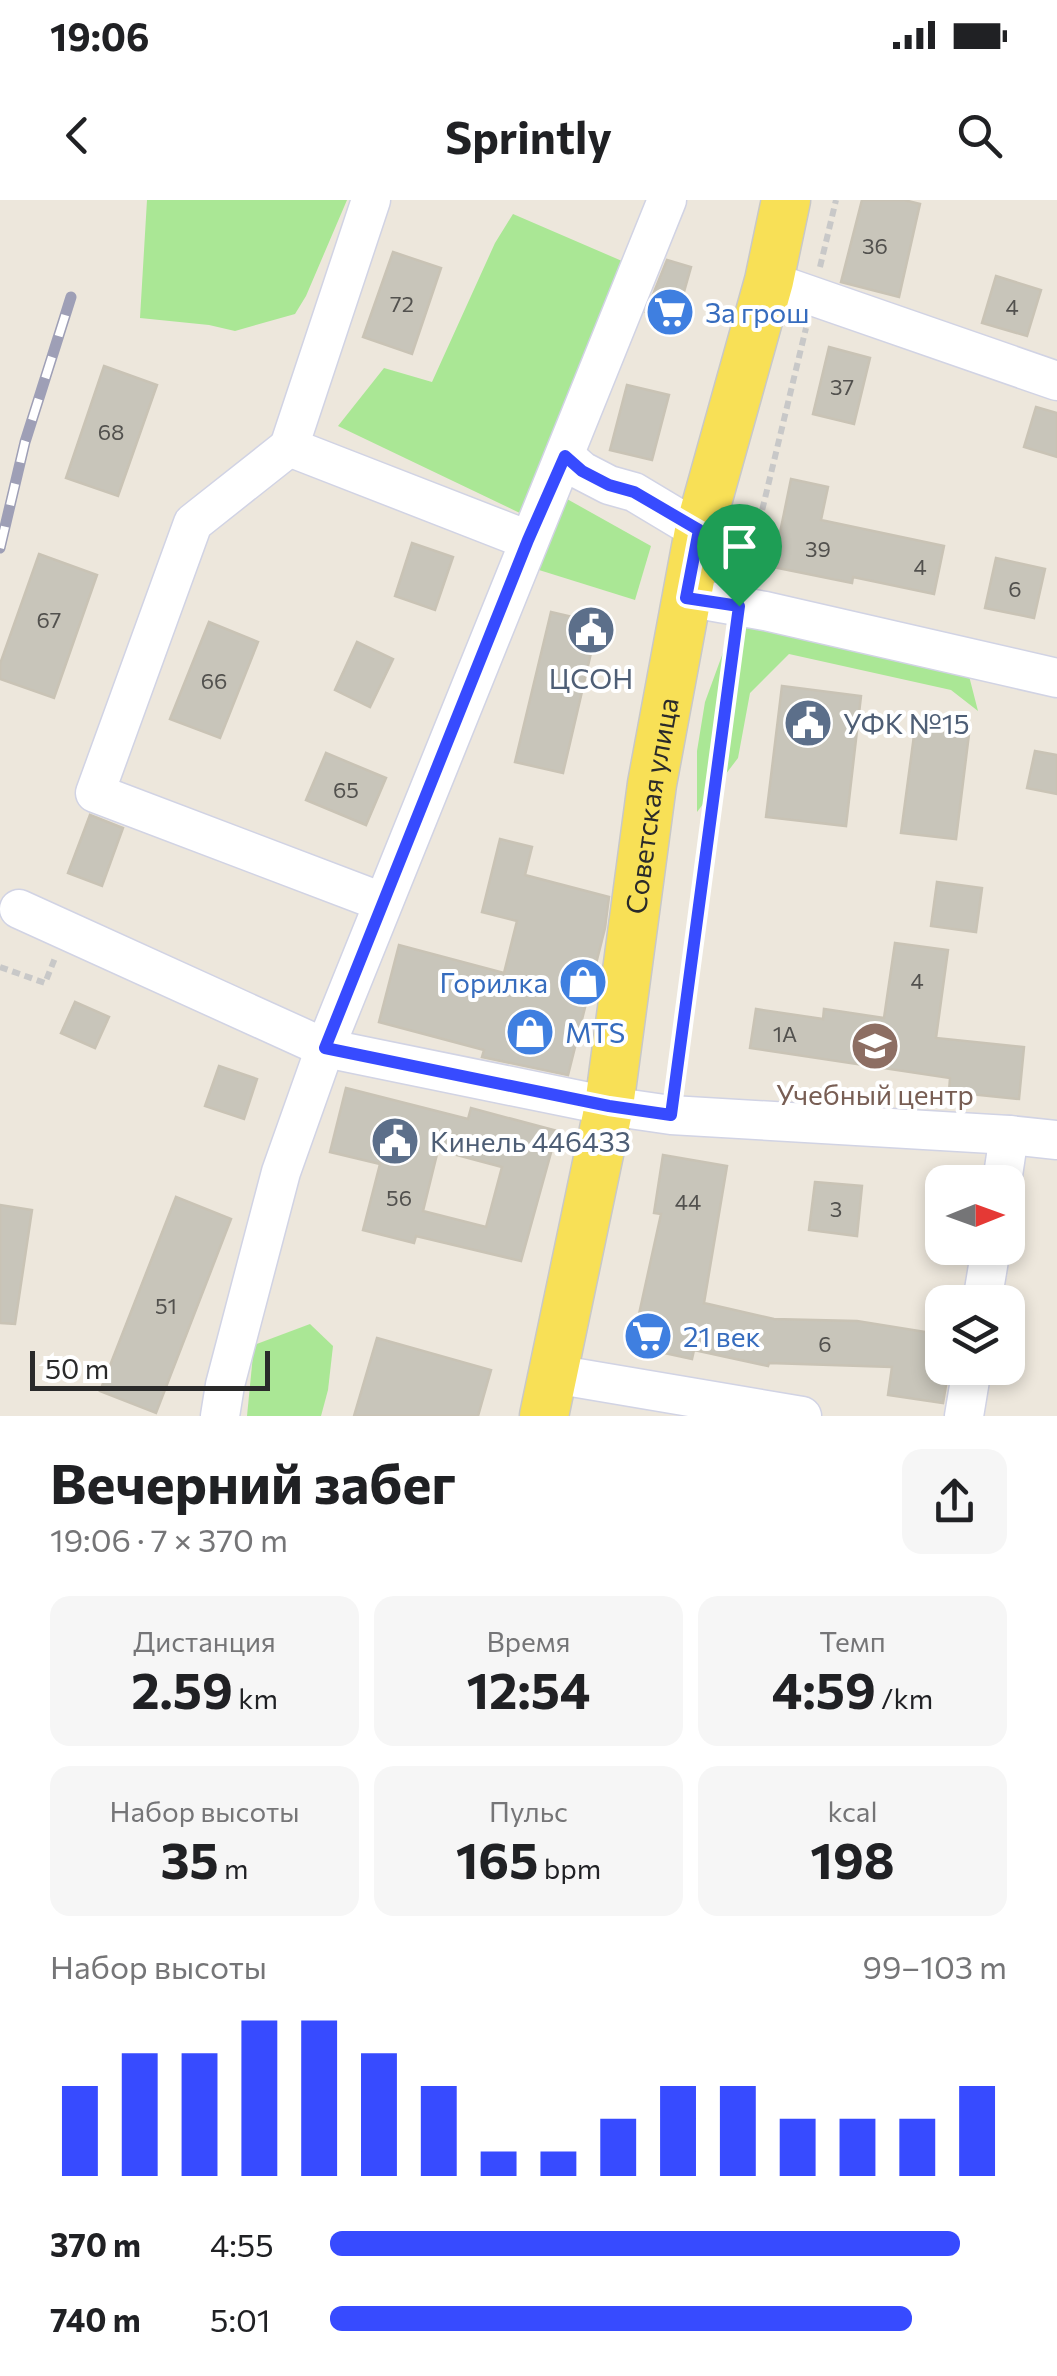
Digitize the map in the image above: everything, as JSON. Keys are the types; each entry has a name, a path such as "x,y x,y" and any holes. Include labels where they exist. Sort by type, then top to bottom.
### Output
{"main road":[{"name":"Советская улица","path":"550,1395 609,1106 652,784 699,530 768,281 786,200"}],"street":[{"path":"371,200 290,447 193,524 95,792 382,902"},
{"path":"220,1416 281,1172 325,1048 667,200"},
{"path":"768,281 1057,381"},
{"path":"290,447 528,540"},
{"path":"565,456 582,471 634,492 699,530"},
{"path":"686,598 739,606 1057,678"},
{"path":"20,909 325,1048 671,1115 1057,1140"},
{"path":"1005,1165 1009,1135"},
{"path":"964,1416 969,1385"},
{"path":"550,1395 802,1416"}],"path":[{"path":"671,1115 739,606 836,200"},
{"path":"0,967 45,983"}],"green space":[{"path":"147,200 347,200 295,314 235,331 140,318"},
{"path":"513,214 622,261 524,515 338,426 384,368 432,382 495,243"},
{"path":"567,499 651,546 635,600 539,570"},
{"path":"765,611 968,672 978,711 951,690 789,654 750,693 738,758 697,812 697,751 705,702 732,628"},
{"path":"310,1324 333,1346 321,1416 247,1416 254,1345"}],"building":[{"path":"862,200 920,204 899,297 841,282"},
{"path":"393,252 441,268 412,354 363,337"},
{"path":"667,260 691,267 676,320 646,312"},
{"path":"996,276 1041,290 1027,336 982,323"},
{"path":"829,347 870,358 854,424 813,414"},
{"path":"104,366 157,385 118,496 66,478"},
{"path":"627,385 669,395 652,460 610,450"},
{"path":"1036,407 1057,413 1057,457 1024,447"},
{"path":"791,479 828,487 821,520 944,546 934,594 853,577 852,583 773,567"},
{"path":"412,543 453,557 435,610 395,596"},
{"path":"39,554 97,575 54,698 0,679 0,664"},
{"path":"996,558 1045,569 1034,618 985,608"},
{"path":"551,612 598,623 563,773 515,762"},
{"path":"209,622 258,642 220,738 170,719"},
{"path":"357,642 393,659 370,707 335,690"},
{"path":"782,686 861,696 846,826 766,817"},
{"path":"915,728 969,734 956,839 901,833"},
{"path":"1035,751 1057,755 1057,794 1027,788"},
{"path":"326,753 386,778 366,825 306,800"},
{"path":"90,815 123,828 102,886 68,873"},
{"path":"500,839 532,847 525,875 609,897 605,928 568,1075 482,1057 484,1050 379,1022 399,945 504,973 517,921 482,912"},
{"path":"937,882 982,888 976,932 931,926"},
{"path":"895,943 948,950 936,1038 1024,1047 1019,1099 949,1092 950,1078 750,1048 756,1009 823,1019 824,1009 884,1018"},
{"path":"75,1002 109,1017 95,1048 61,1033"},
{"path":"219,1066 257,1079 244,1119 205,1106"},
{"path":"346,1088 468,1119 471,1108 557,1131 521,1261 416,1236 414,1243 363,1230 380,1164 330,1152","holes":["438,1150 502,1167 486,1227 423,1211"]},
{"path":"663,1155 727,1166 704,1303 774,1319 857,1321 925,1332 925,1385 946,1385 943,1403 888,1395 892,1367 769,1363 768,1366 694,1350 692,1359 632,1346 661,1214 654,1213"},
{"path":"815,1182 862,1186 857,1236 809,1230"},
{"path":"176,1197 231,1219 156,1413 100,1391"},
{"path":"0,1205 32,1210 15,1324 0,1323"},
{"path":"377,1338 491,1370 478,1416 354,1416"}],"railway":[{"path":"0,548 25,442 71,297"}],"place":[{"name":"За грош","path":"670,312"},
{"name":"ЦСОН","path":"591,630"},
{"name":"УФК №15","path":"808,723"},
{"name":"Горилка","path":"583,982"},
{"name":"MTS","path":"530,1032"},
{"name":"Учебный центр","path":"875,1046"},
{"name":"Кинель 446433","path":"395,1141"},
{"name":"21 век","path":"648,1336"}],"route":[{"path":"565,456 582,471 634,492 699,530 686,598 739,606 671,1115 325,1048 565,456"}]}
